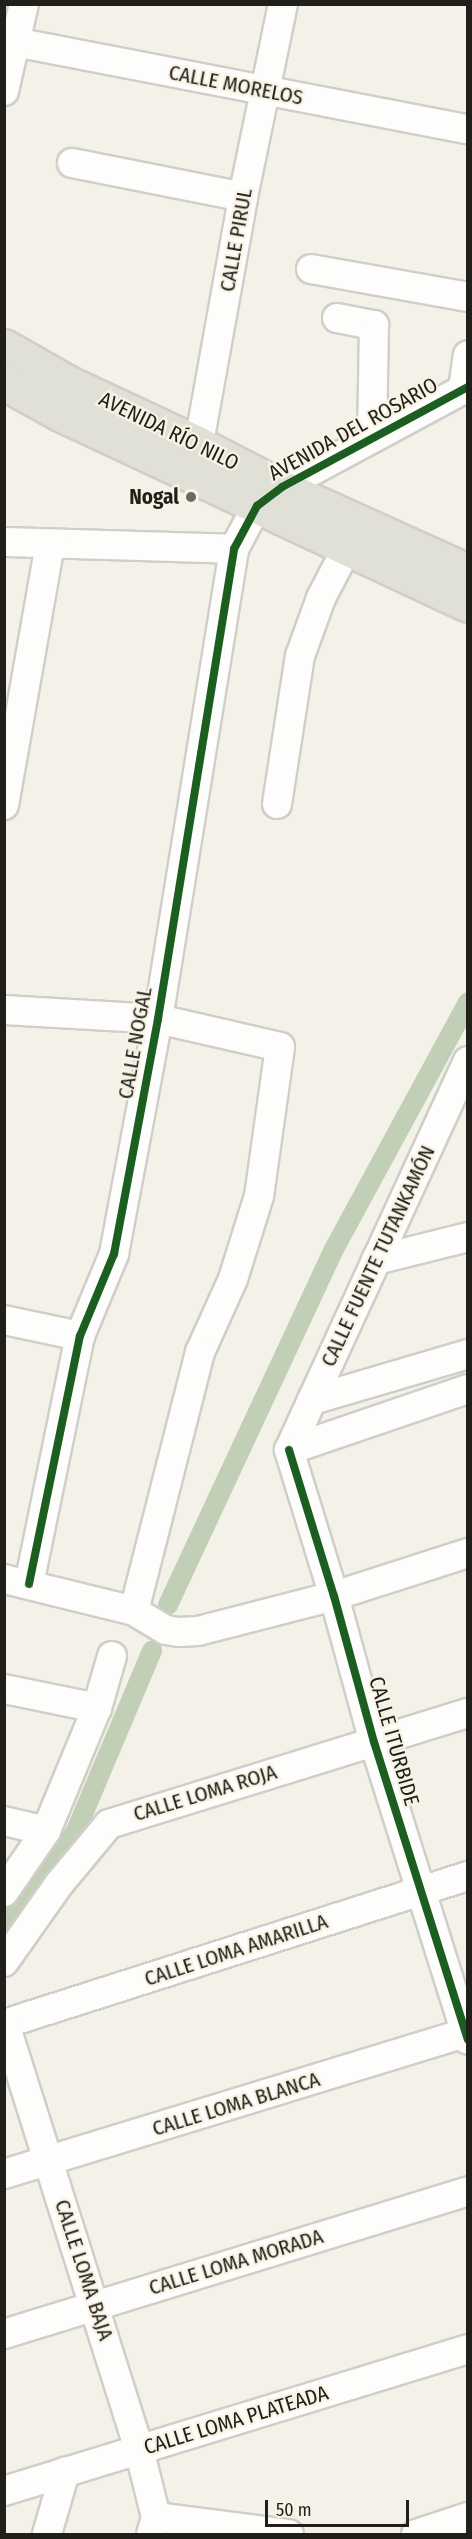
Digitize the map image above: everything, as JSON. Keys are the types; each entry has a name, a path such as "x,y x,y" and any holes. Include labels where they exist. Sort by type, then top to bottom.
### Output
{"main road":[{"name":"AVENIDA RÍO NILO","path":"4,346 71,384 199,444 269,496 347,548 468,605"},
{"name":"AVENIDA RÍO NILO","path":"4,383 60,414 193,476 269,496 468,571"}],"street":[{"path":"4,91 10,42 24,4"},
{"name":"CALLE PIRUL","path":"193,476 243,196 283,4"},
{"name":"CALLE MORELOS","path":"10,42 468,129"},
{"path":"72,163 243,196"},
{"path":"311,269 468,297"},
{"path":"336,318 375,325 372,438"},
{"path":"465,388 468,355"},
{"name":"AVENIDA DEL ROSARIO","path":"269,496 465,388"},
{"name":"CALLE NOGAL","path":"17,1582 80,1336 114,1254 158,1019 234,549 269,496"},
{"path":"4,542 234,549"},
{"path":"4,805 50,545"},
{"path":"277,804 300,656 321,598 347,548"},
{"path":"4,1011 158,1019 280,1047 259,1196 233,1279 200,1352 134,1611"},
{"name":"CALLE FUENTE TUTANKAMÓN","path":"289,1450 468,1061"},
{"path":"376,1260 468,1237"},
{"path":"4,1320 80,1336"},
{"path":"312,1400 468,1354"},
{"path":"289,1450 468,1389"},
{"name":"CALLE ITURBIDE","path":"289,1450 334,1596 374,1742 467,2035"},
{"path":"17,1582 134,1611 166,1630 198,1631 334,1596 468,1553"},
{"path":"9,1881 46,1830 97,1708 112,1656"},
{"path":"4,1689 97,1708"},
{"name":"CALLE LOMA ROJA","path":"4,1962 59,1884 109,1824 468,1713"},
{"path":"4,1821 46,1830"},
{"name":"CALLE LOMA AMARILLA","path":"5,2024 468,1876"},
{"name":"CALLE LOMA BAJA","path":"5,2024 96,2306 139,2450 154,2526"},
{"name":"CALLE LOMA BLANCA","path":"4,2174 467,2035"},
{"name":"CALLE LOMA MORADA","path":"4,2334 468,2191"},
{"name":"CALLE LOMA PLATEADA","path":"4,2491 468,2349"},
{"path":"47,2535 65,2472"},
{"path":"416,2535 468,2517"},
{"path":"154,2526 289,2535"}],"waterway":[{"path":"168,1605 333,1251 468,1002"},
{"path":"4,1925 75,1833 152,1651"}],"cycle path":[{"path":"29,1584 80,1336 114,1254 158,1019 234,549 257,506 282,487 468,387"},
{"path":"289,1450 334,1596 374,1742 468,2040"}],"place":[{"name":"Nogal","path":"191,497"}]}
